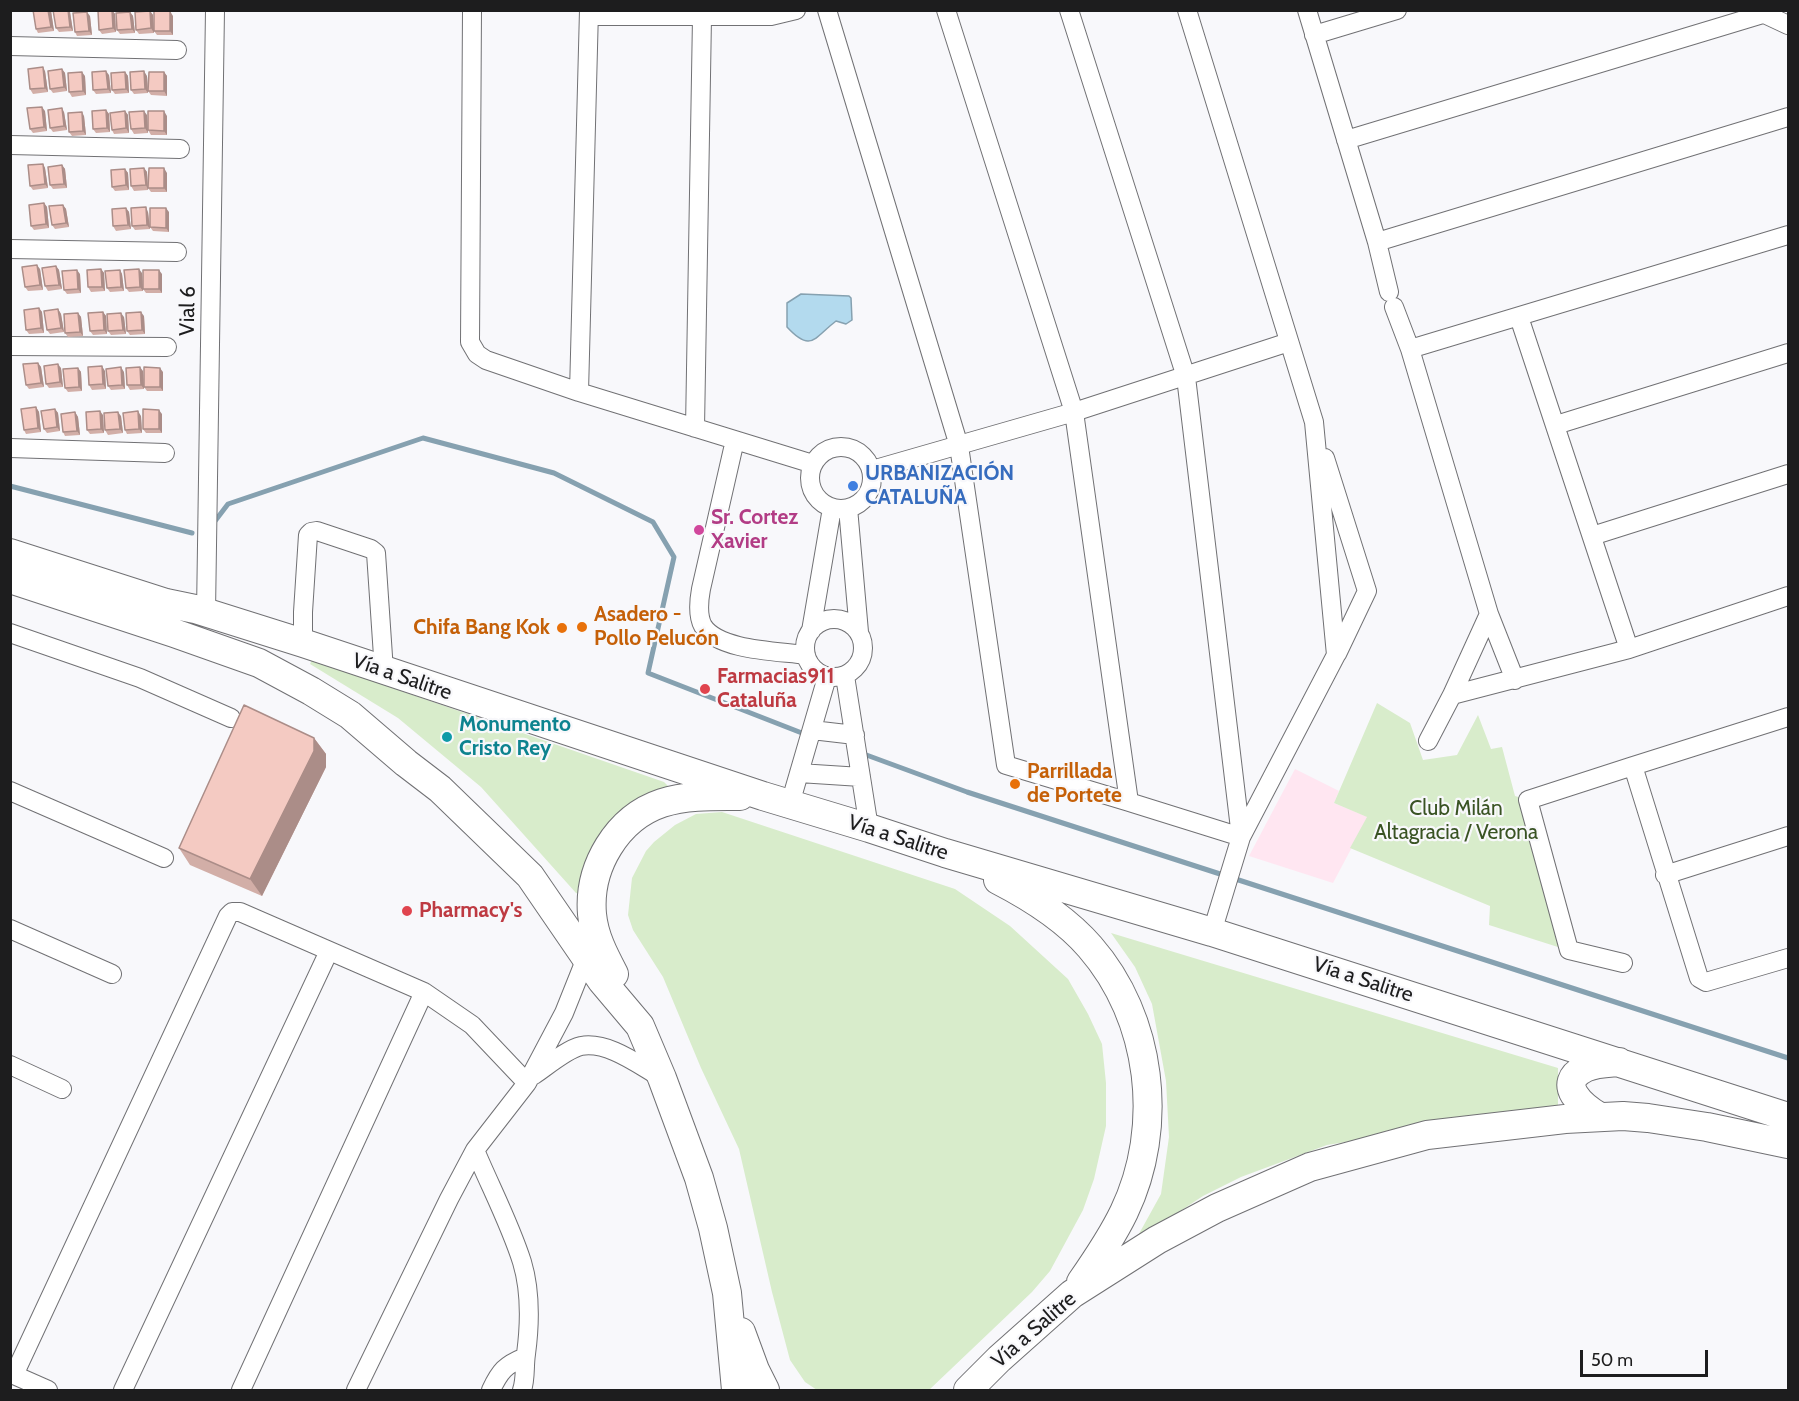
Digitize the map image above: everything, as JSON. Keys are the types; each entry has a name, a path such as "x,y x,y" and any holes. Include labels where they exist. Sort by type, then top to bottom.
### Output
{"main road":[{"name":"Vía a Salitre","path":"10,553 166,603 206,612 303,643 763,796 1212,932 1788,1117"},
{"path":"10,579 259,663 350,715 440,789 530,876 586,958 640,1026"},
{"path":"763,796 712,796 663,802 649,808 630,820 608,846 594,887 592,902 593,924 600,947 640,1026 662,1078 706,1200 727,1293 755,1370 765,1390"},
{"path":"945,853 1025,895 1075,931 1112,977 1125,1002 1138,1037 1148,1095 1142,1160 1125,1212 1103,1252 1072,1294"},
{"path":"1600,1117 1587,1110 1576,1099 1572,1085 1578,1073 1584,1068 1621,1062"},
{"name":"Vía a Salitre","path":"968,1390 1072,1294 1157,1240 1217,1208 1310,1167 1427,1135 1509,1124 1600,1117 1631,1117 1681,1122 1788,1144"},
{"path":"727,1293 736,1390"}],"street":[{"name":"Vial 6","path":"206,612 215,10"},
{"path":"472,10 470,342 477,354 486,360 579,392 813,464"},
{"path":"579,392 589,13 702,17 771,16 796,10"},
{"path":"827,10 959,446 1006,765 1241,837"},
{"path":"946,10 1074,412 1129,802"},
{"path":"1069,10 1186,377 1241,837"},
{"path":"1187,10 1367,591 1241,837 1212,932"},
{"path":"1306,10 1489,614 1515,680"},
{"path":"1314,35 1397,10"},
{"path":"1346,140 1759,12 1788,25"},
{"path":"696,428 702,17"},
{"path":"10,46 177,50"},
{"path":"1377,242 1788,117"},
{"path":"10,145 180,149"},
{"path":"1410,349 1788,235"},
{"path":"10,249 177,252"},
{"path":"1519,317 1629,649"},
{"path":"872,470 1074,412 1289,342"},
{"path":"10,346 167,347"},
{"path":"1556,425 1788,353"},
{"path":"1314,422 1336,655"},
{"path":"735,440 700,589 699,609 703,626 714,636 731,645 806,655"},
{"path":"838,446 849,447 859,452 867,460 872,470 873,480 865,498 840,508 821,502 813,491 810,478 813,464 819,455 828,449 838,446"},
{"path":"10,448 165,453"},
{"path":"1592,536 1788,474"},
{"path":"840,508 859,632 864,644 862,657 856,669 845,676 836,678 827,677 813,669 806,655 806,642 811,631 840,508"},
{"path":"303,643 308,535 317,531 371,549 376,553 384,671"},
{"path":"1452,695 1629,649 1788,596"},
{"path":"1428,741 1489,614"},
{"path":"811,631 822,622 835,619 849,622 859,632"},
{"path":"10,633 140,678 231,718"},
{"path":"845,676 869,828"},
{"path":"790,804 827,677"},
{"path":"1623,963 1569,950 1528,800 1788,717"},
{"path":"812,730 855,735"},
{"path":"1633,766 1665,875 1699,978 1706,982 1788,958"},
{"path":"798,773 861,777"},
{"path":"10,791 164,858"},
{"path":"1665,875 1788,836"},
{"path":"48,1390 12,1379 228,916 232,912 240,912 424,992 472,1025 530,1079"},
{"path":"10,929 112,974"},
{"path":"123,1390 329,951"},
{"path":"356,1390 475,1150 530,1079 564,1013 586,958"},
{"path":"241,1390 424,992"},
{"path":"530,1079 575,1048 590,1046 606,1048 620,1054 662,1078"},
{"path":"10,1065 62,1089"},
{"path":"475,1150 522,1263 529,1303 530,1332 522,1390"},
{"path":"491,1390 498,1375 509,1364 525,1357"}],"shaded area":[{"path":"1295,769 1339,791 1334,803 1368,817 1333,883 1249,856"}],"green space":[{"path":"312,660 664,782 668,786 631,806 583,895 576,893 481,787 398,718 310,664"},
{"name":"Club Milán Altagracia / Verona","path":"1377,703 1410,723 1423,760 1457,755 1478,715 1491,749 1502,747 1515,796 1522,798 1561,948 1489,925 1490,906 1350,848 1367,817 1334,803"},
{"path":"722,812 955,889 1010,926 1068,979 1102,1044 1106,1083 1106,1126 1094,1179 1083,1210 1050,1271 1032,1292 929,1390 817,1390 805,1382 790,1360 739,1149 701,1068 663,977 633,930 628,915 632,878 646,851 675,825 696,814"},
{"path":"1111,933 1558,1068 1558,1109 1327,1145 1241,1177 1203,1196 1135,1241 1161,1194 1169,1137 1166,1081 1152,1004 1135,967"}],"water":[{"path":"801,294 849,296 852,320 846,324 836,321 812,340 802,339 787,327 787,303"}],"building":[{"path":"33,10 48,10 51,27 36,29"},
{"path":"53,10 68,10 70,27 56,28"},
{"path":"112,10 113,28 99,30 98,11"},
{"path":"150,11 151,28 136,30 135,12"},
{"path":"154,11 170,11 170,31 154,31"},
{"path":"87,12 89,31 75,32 73,13"},
{"path":"130,12 132,29 117,30 116,13"},
{"path":"43,67 45,88 30,89 28,69"},
{"path":"62,69 64,87 50,89 48,71"},
{"path":"106,71 108,89 93,90 92,72"},
{"path":"144,71 145,89 131,90 130,72"},
{"path":"82,72 83,91 69,92 68,73"},
{"path":"125,72 126,89 112,90 111,73"},
{"path":"149,72 164,72 164,91 148,91"},
{"path":"42,107 44,127 30,129 27,108"},
{"path":"62,108 64,126 50,128 48,110"},
{"path":"106,110 107,128 93,129 92,111"},
{"path":"125,111 126,128 112,130 110,113"},
{"path":"144,111 145,128 131,129 129,112"},
{"path":"148,111 164,111 164,131 148,130"},
{"path":"82,112 83,131 69,132 68,113"},
{"path":"43,164 45,184 30,186 28,165"},
{"path":"62,165 64,184 50,185 48,167"},
{"path":"144,168 146,185 131,186 130,169"},
{"path":"149,168 164,168 164,188 148,188"},
{"path":"125,169 126,185 112,187 111,170"},
{"path":"44,203 46,224 31,226 29,205"},
{"path":"63,205 66,223 52,225 49,206"},
{"path":"146,207 147,225 132,226 131,208"},
{"path":"126,208 128,225 113,226 112,209"},
{"path":"150,208 166,208 166,228 150,227"},
{"path":"37,265 40,285 25,287 22,267"},
{"path":"56,266 59,285 45,286 42,268"},
{"path":"101,269 102,287 88,287 87,270"},
{"path":"139,269 140,287 126,288 124,270"},
{"path":"77,270 78,289 64,290 62,271"},
{"path":"120,270 121,287 107,288 105,271"},
{"path":"143,270 159,270 159,289 143,289"},
{"path":"39,308 41,328 26,330 24,310"},
{"path":"58,309 61,328 47,330 44,311"},
{"path":"103,312 104,330 90,331 88,313"},
{"path":"141,312 142,330 127,331 126,313"},
{"path":"78,313 80,332 65,333 64,314"},
{"path":"121,313 123,330 108,331 107,314"},
{"path":"38,363 41,383 26,385 23,364"},
{"path":"58,364 60,382 46,384 44,366"},
{"path":"102,366 103,384 89,385 88,367"},
{"path":"121,367 122,385 108,386 106,369"},
{"path":"140,367 141,385 127,385 126,368"},
{"path":"144,367 160,368 160,387 144,387"},
{"path":"78,368 79,387 65,388 63,369"},
{"path":"36,407 38,428 24,430 21,409"},
{"path":"55,409 57,427 44,429 41,411"},
{"path":"143,409 159,410 159,429 143,429"},
{"path":"100,411 101,429 87,430 86,412"},
{"path":"138,411 139,429 125,430 123,413"},
{"path":"75,412 77,431 63,432 61,414"},
{"path":"118,412 120,429 105,430 104,413"},
{"path":"244,705 314,738 314,751 250,879 179,848"}],"waterway":[{"path":"212,525 228,504 423,438 554,473 653,522 674,557 648,673 807,735"},
{"path":"10,486 192,533"},
{"path":"861,753 967,792 1788,1058"}],"place":[{"name":"URBANIZACIÓN CATALUÑA","path":"853,486"},
{"name":"Sr. Cortez Xavier","path":"699,530"},
{"name":"Asadero - Pollo Pelucón","path":"582,627"},
{"name":"Chifa Bang Kok","path":"562,628"},
{"name":"Farmacias911 Cataluña","path":"705,689"},
{"name":"Monumento Cristo Rey","path":"447,737"},
{"name":"Parrillada de Portete","path":"1015,784"},
{"name":"Pharmacy's","path":"407,911"}]}
